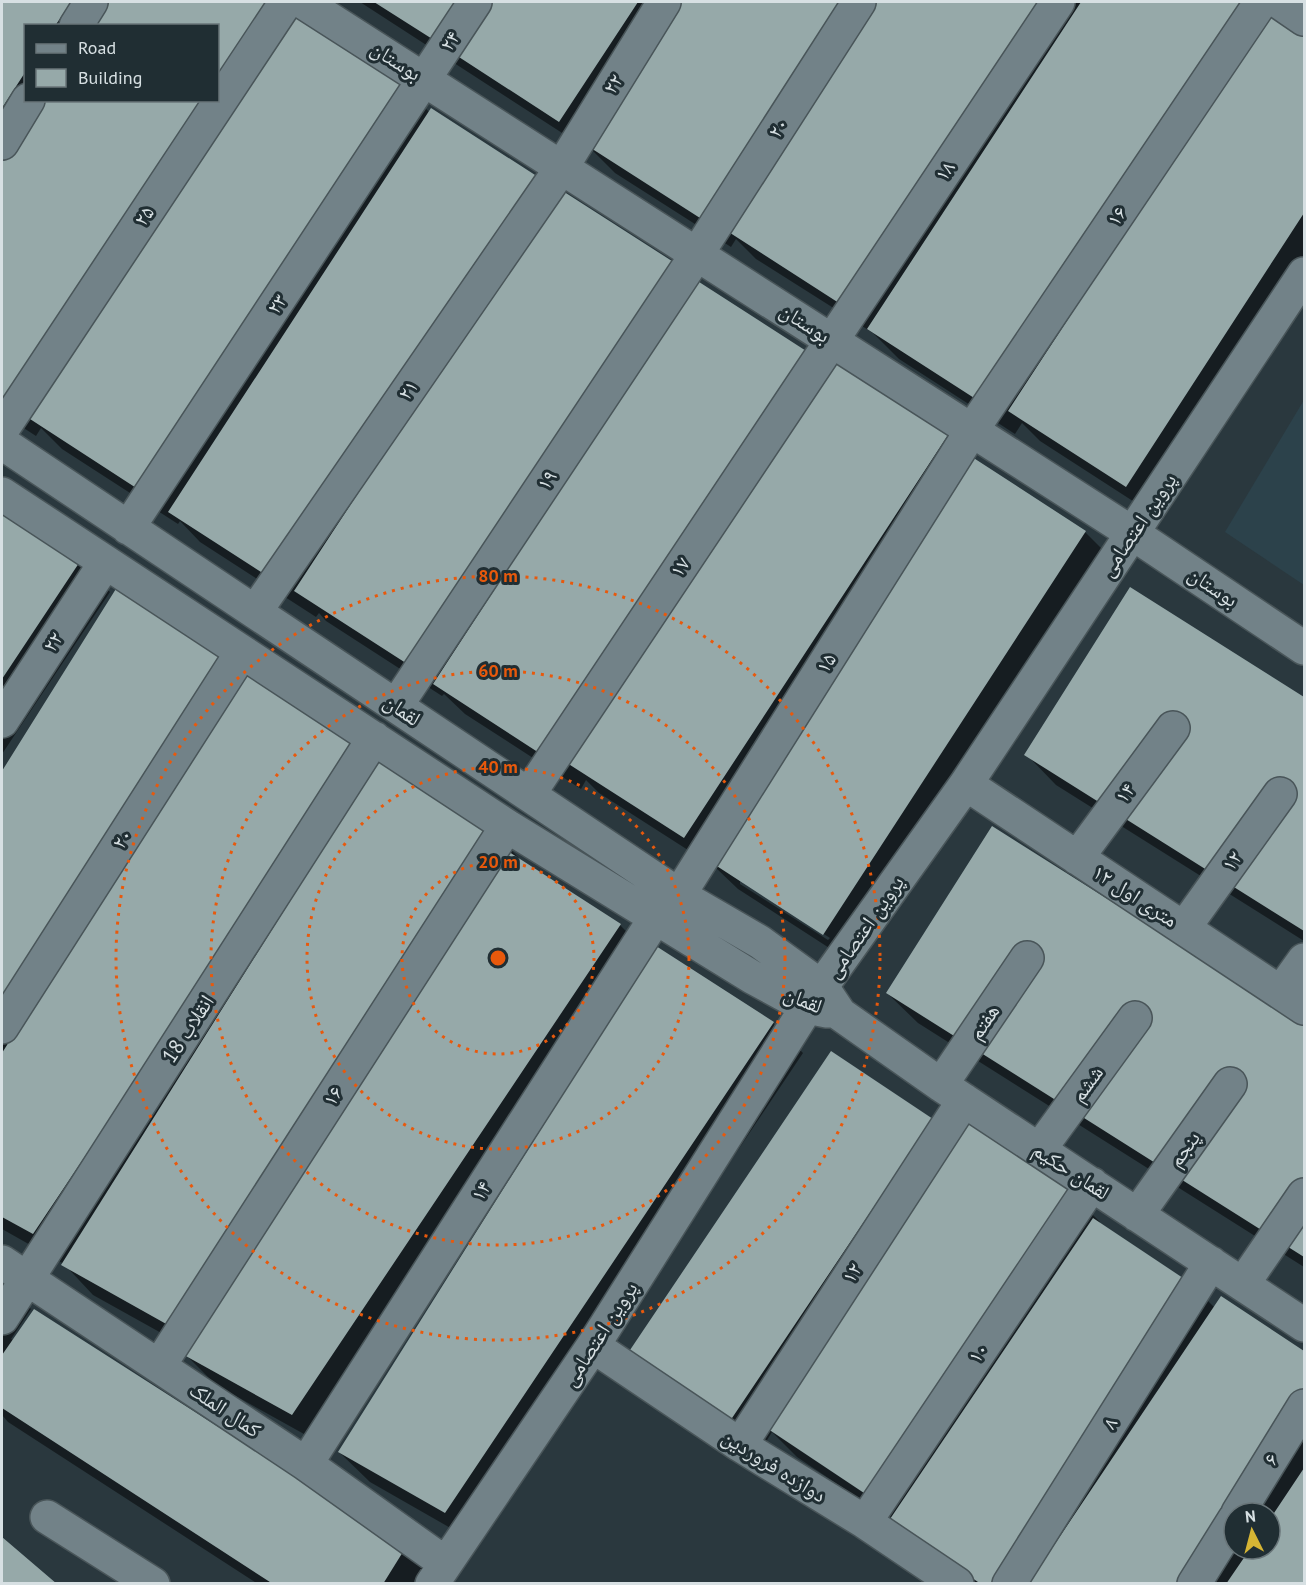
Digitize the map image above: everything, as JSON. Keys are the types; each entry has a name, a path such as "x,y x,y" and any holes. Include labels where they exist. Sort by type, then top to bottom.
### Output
{"street":[{"path":"77,24 91,2"},
{"name":"۲۵","path":"2,430 286,2"},
{"name":"بوستان","path":"303,2 1132,533 1305,648"},
{"name":"۲۴","path":"425,80 475,2"},
{"name":"۲۲","path":"562,167 664,2"},
{"name":"۲۰","path":"697,254 859,2"},
{"name":"۱۸","path":"831,340 1058,2"},
{"name":"۱۶","path":"972,430 1261,2"},
{"path":"1279,2 1305,19"},
{"name":"۲۳","path":"128,528 425,80"},
{"path":"2,143 27,102"},
{"name":"۲۱","path":"255,612 562,167"},
{"name":"۱۹","path":"396,706 697,254"},
{"name":"پروین اعتصامی","path":"438,1573 593,1346 814,997 966,784 1305,274"},
{"name":"۱۷","path":"529,794 831,340"},
{"name":"۱۵","path":"680,895 972,430"},
{"name":"لقمان","path":"2,443 680,895 760,942 814,997"},
{"name":"لقمان","path":"2,494 507,826 656,917 814,997 840,1014"},
{"name":"۲۲","path":"2,721 105,563"},
{"name":"۲۰","path":"2,1027 242,652"},
{"name":"۱۴","path":"1077,858 1173,728"},
{"name":"انقلاب 18","path":"2,1318 14,1271 374,738"},
{"name":"۱۲ متری اول","path":"966,784 1293,1000"},
{"name":"۱۲","path":"1184,928 1280,794"},
{"name":"۱۶","path":"159,1366 507,826"},
{"name":"۱۴","path":"306,1464 656,917"},
{"name":"هفتم","path":"953,1093 1027,958"},
{"path":"1293,1000 1305,960"},
{"name":"لقمان حکیم","path":"840,1014 953,1093 1305,1325"},
{"name":"ششم","path":"1039,1150 1135,1018"},
{"name":"پنجم","path":"1137,1215 1230,1084"},
{"name":"۱۲","path":"740,1445 953,1093"},
{"name":"۱۰","path":"865,1522 1092,1184"},
{"path":"1243,1284 1305,1195"},
{"name":"۸","path":"1009,1584 1211,1263"},
{"name":"کمال الملک","path":"14,1271 306,1464 438,1573"},
{"name":"دوازده فروردین","path":"593,1346 740,1445 865,1522 957,1584"},
{"name":"۶","path":"1246,1501 1305,1406"},
{"path":"47,1516 153,1584"},
{"path":"1194,1584 1222,1539"}],"shaded area":[{"path":"1304,400 1304,585 1225,532"}],"building":[{"path":"2,2 71,2 56,24 24,24 24,74 2,108"},
{"path":"103,2 267,2 219,80 219,24 89,24"},
{"path":"374,2 464,2 437,42"},
{"path":"471,2 638,2 559,122 442,46"},
{"path":"675,2 842,2 700,218 583,143"},
{"path":"872,2 1039,2 842,305 724,229"},
{"path":"1081,2 1248,2 985,405 867,329"},
{"path":"1272,7 1304,28 1304,213 1126,487 1008,411"},
{"path":"293,15 411,91 147,495 30,419"},
{"path":"38,102 205,102 2,404 2,158"},
{"path":"431,108 549,184 286,588 168,512"},
{"path":"558,188 675,263 412,667 294,591"},
{"path":"696,280 814,356 550,760 433,684"},
{"path":"831,359 948,435 684,838 567,763"},
{"path":"969,455 1086,531 823,935 706,859"},
{"path":"2,509 81,560 2,679"},
{"path":"119,584 237,660 2,1011 2,771"},
{"path":"1130,587 1304,697 1304,931 1024,755"},
{"path":"244,667 362,743 33,1234 2,1217 2,1053"},
{"path":"380,758 497,834 168,1325 61,1265"},
{"path":"992,826 1304,1023 1304,1257 886,993"},
{"path":"503,848 621,924 292,1415 184,1355"},
{"path":"656,946 774,1022 445,1513 338,1452"},
{"path":"831,1051 933,1119 728,1424 626,1356"},
{"path":"969,1123 1071,1191 867,1495 765,1427"},
{"path":"1093,1218 1195,1286 995,1584 981,1584 888,1522"},
{"path":"1221,1296 1304,1351 1304,1392 1231,1501 1222,1501 1222,1515 1176,1584 1028,1584"},
{"path":"34,1309 406,1547 383,1584 273,1584 2,1408 2,1355"},
{"path":"1304,1468 1304,1584 1226,1584 1242,1561 1282,1561 1282,1501"},
{"path":"2,1537 57,1584 2,1584"}]}
